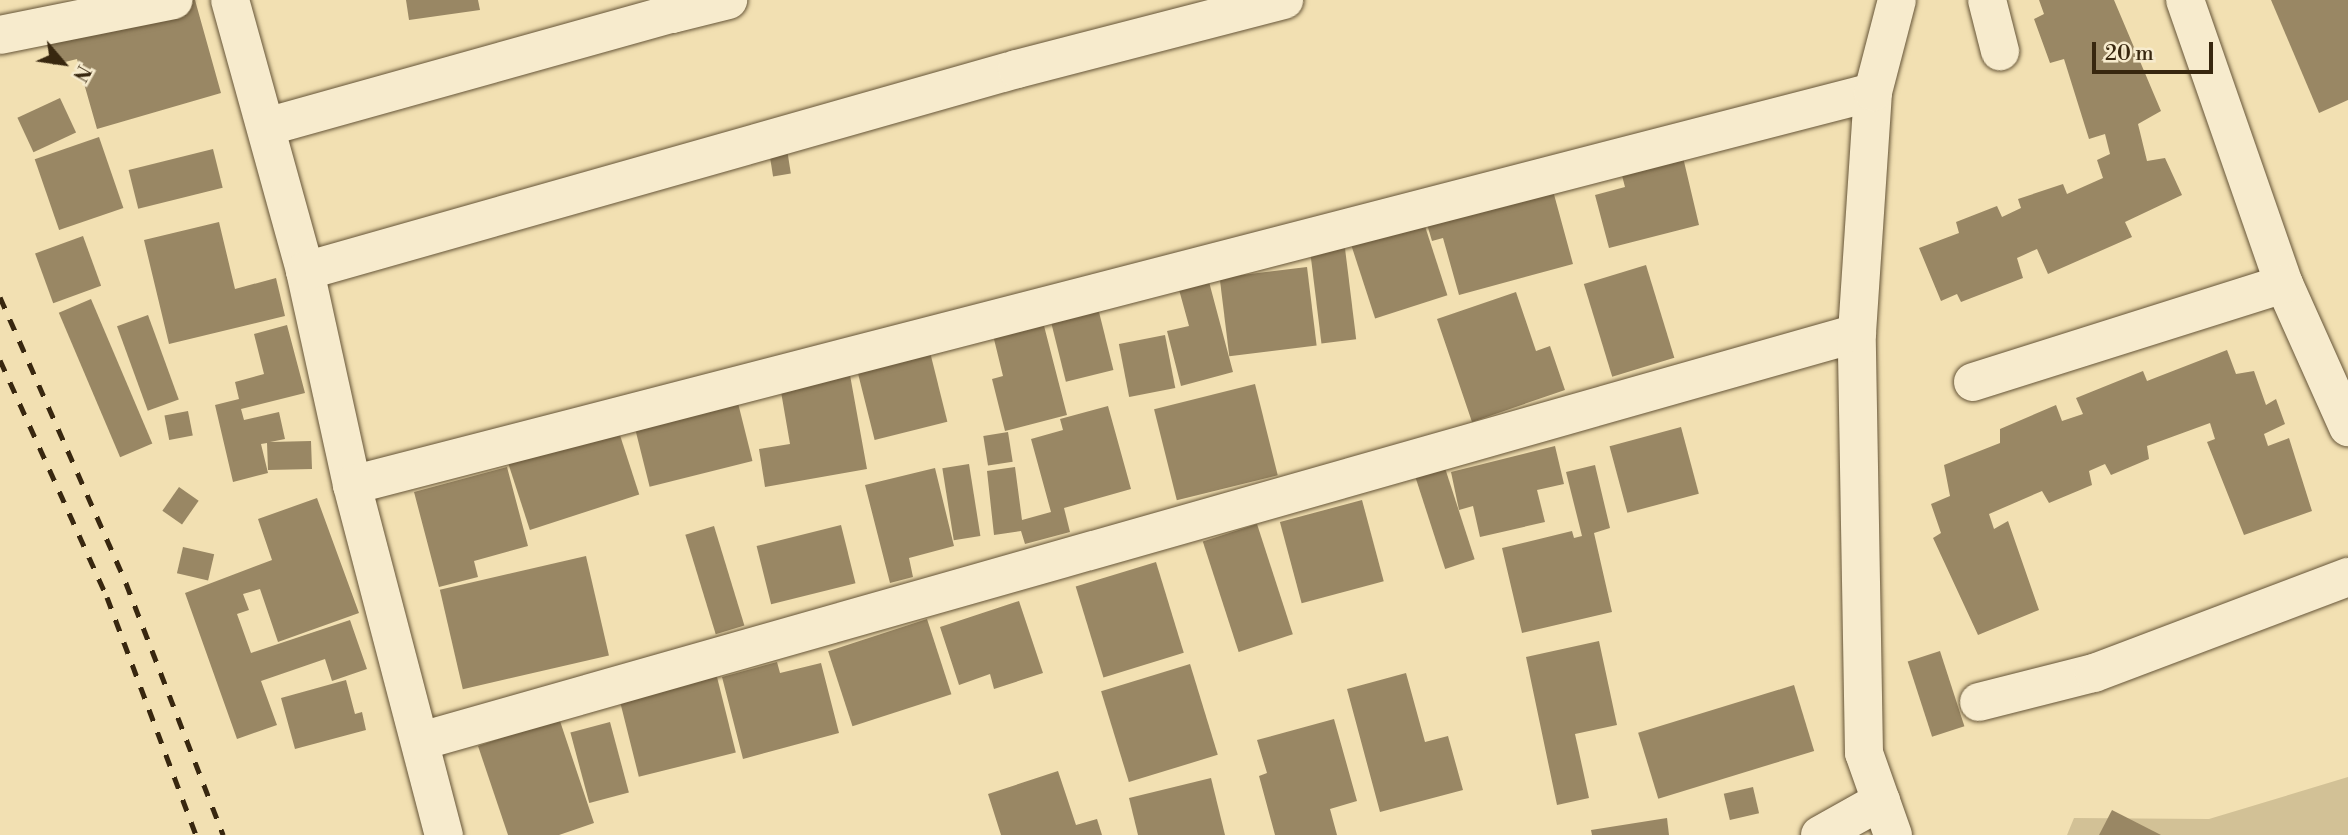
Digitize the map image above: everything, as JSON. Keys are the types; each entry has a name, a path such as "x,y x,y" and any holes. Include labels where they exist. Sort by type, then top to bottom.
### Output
{"street":[{"path":"0,35 174,0"},
{"path":"230,0 305,271 352,485 444,835"},
{"path":"266,127 673,7 728,0"},
{"path":"305,271 1017,69 1284,0"},
{"path":"1820,835 1887,818 1864,753 1857,334 1873,92 1898,0"},
{"path":"1987,0 2000,51"},
{"path":"2185,0 2284,284 2348,427"},
{"path":"352,485 1873,92"},
{"path":"1973,382 2284,284"},
{"path":"421,741 1857,334"},
{"path":"1979,702 2094,673 2348,577"}],"shaded area":[{"path":"2348,777 2348,835 2067,835 2074,818 2209,819"}],"building":[{"path":"85,0 195,0 221,93 97,129 77,59 53,65 38,13"},
{"path":"406,0 478,0 480,10 409,20"},
{"path":"2039,0 2114,0 2161,111 2138,124 2147,161 2165,158 2182,195 2125,222 2132,237 2048,274 2037,249 2017,258 2023,278 1961,302 1957,294 1941,301 1919,248 1959,233 1956,222 1997,206 2002,217 2021,208 2018,199 2063,184 2067,194 2103,178 2097,160 2110,154 2105,134 2089,139 2064,59 2050,63 2034,19 2044,14"},
{"path":"2271,0 2348,0 2348,100 2319,113"},
{"path":"60,98 76,132 33,152 17,118"},
{"path":"99,137 123,208 59,230 35,159"},
{"path":"786,143 791,174 773,176 768,146"},
{"path":"213,149 223,188 138,209 129,170"},
{"path":"1682,153 1699,225 1609,248 1595,195 1625,187 1620,168"},
{"path":"1552,187 1573,264 1459,295 1443,238 1432,241 1426,221"},
{"path":"1423,220 1447,295 1375,319 1351,243"},
{"path":"219,222 235,289 276,278 285,316 169,344 144,240"},
{"path":"83,236 101,286 53,303 35,253"},
{"path":"1344,240 1356,339 1321,344 1309,244"},
{"path":"1646,265 1674,358 1612,377 1584,284"},
{"path":"1307,267 1317,345 1229,356 1220,278"},
{"path":"1208,278 1233,372 1181,386 1167,331 1189,326 1178,286"},
{"path":"1516,292 1536,351 1550,346 1565,390 1472,422 1437,319"},
{"path":"91,299 152,444 120,457 59,313"},
{"path":"1097,304 1113,370 1066,382 1049,316"},
{"path":"148,315 179,400 148,411 117,326"},
{"path":"1042,318 1067,415 1005,431 992,379 1003,376 992,331"},
{"path":"287,325 305,393 241,409 244,420 279,412 285,439 270,442 311,441 312,469 268,470 267,443 261,444 268,473 233,482 215,405 239,399 235,382 264,374 254,334"},
{"path":"1165,335 1175,388 1129,397 1119,344"},
{"path":"929,348 947,422 875,440 856,366"},
{"path":"2227,350 2236,374 2254,371 2266,405 2276,399 2285,424 2264,434 2268,446 2289,438 2312,511 2244,535 2207,442 2215,439 2210,423 2147,446 2149,459 2111,475 2105,464 2089,471 2092,485 2049,503 2042,491 1989,514 1994,529 2008,521 2039,610 1978,635 1933,538 1941,533 1931,504 1950,496 1944,465 2000,443 2000,429 2056,405 2062,421 2083,414 2076,398 2143,371 2147,381"},
{"path":"850,375 867,469 765,487 759,449 790,444 780,386"},
{"path":"1255,384 1278,475 1177,500 1154,409"},
{"path":"737,399 752,461 650,487 634,425"},
{"path":"1108,406 1131,489 1064,508 1070,532 1025,544 1021,531 994,535 987,471 1015,467 1022,520 1051,512 1031,439 1063,430 1060,419"},
{"path":"188,411 193,436 169,440 164,416"},
{"path":"617,426 639,494 530,530 508,462"},
{"path":"1681,427 1699,494 1627,513 1610,446"},
{"path":"1008,432 1013,462 988,466 983,436"},
{"path":"1555,446 1564,484 1537,490 1545,522 1480,537 1473,506 1459,510 1451,472"},
{"path":"969,464 980,536 954,540 942,468"},
{"path":"1595,465 1610,528 1594,533 1612,612 1522,633 1502,548 1572,531 1574,538 1582,536 1566,472"},
{"path":"507,467 528,546 474,561 478,577 439,587 414,492"},
{"path":"935,468 954,546 909,558 913,577 890,583 865,485"},
{"path":"1445,468 1475,559 1445,569 1416,478"},
{"path":"179,487 199,501 182,525 162,511"},
{"path":"317,498 359,613 278,642 260,589 243,594 249,610 237,614 251,653 350,620 367,669 332,681 325,659 261,681 277,725 237,739 185,593 272,560 258,519"},
{"path":"1362,500 1384,581 1302,603 1280,522"},
{"path":"1257,524 1293,634 1239,652 1203,542"},
{"path":"841,525 856,583 771,604 757,546"},
{"path":"714,526 744,625 716,634 685,535"},
{"path":"183,547 214,554 208,581 177,573"},
{"path":"586,556 609,655 463,689 440,590"},
{"path":"1156,562 1184,653 1103,677 1076,587"},
{"path":"1019,601 1043,673 994,689 990,674 959,685 940,627"},
{"path":"927,619 951,694 853,726 828,651"},
{"path":"1599,641 1617,725 1575,734 1589,798 1557,805 1526,657"},
{"path":"1940,651 1964,726 1932,737 1908,662"},
{"path":"777,662 780,673 821,663 839,733 743,759 722,677"},
{"path":"1190,664 1218,755 1129,782 1101,691"},
{"path":"716,673 736,753 639,777 619,697"},
{"path":"1406,673 1425,742 1448,736 1463,790 1380,812 1347,689"},
{"path":"346,680 355,714 362,712 366,730 295,749 281,698"},
{"path":"1794,685 1814,751 1658,799 1638,733"},
{"path":"559,718 594,823 559,835 508,835 478,746"},
{"path":"1334,719 1357,801 1330,809 1337,835 1275,835 1259,776 1267,773 1257,740"},
{"path":"610,722 629,793 589,803 570,733"},
{"path":"1058,771 1076,825 1097,819 1102,835 1001,835 988,794"},
{"path":"1211,778 1225,835 1138,835 1129,798"},
{"path":"1753,787 1759,813 1730,820 1724,794"},
{"path":"2112,810 2161,835 2099,835"},
{"path":"1667,818 1669,835 1592,835 1591,830"}],"railway":[{"path":"0,297 126,583 223,835"},
{"path":"0,360 107,597 196,835"}]}
